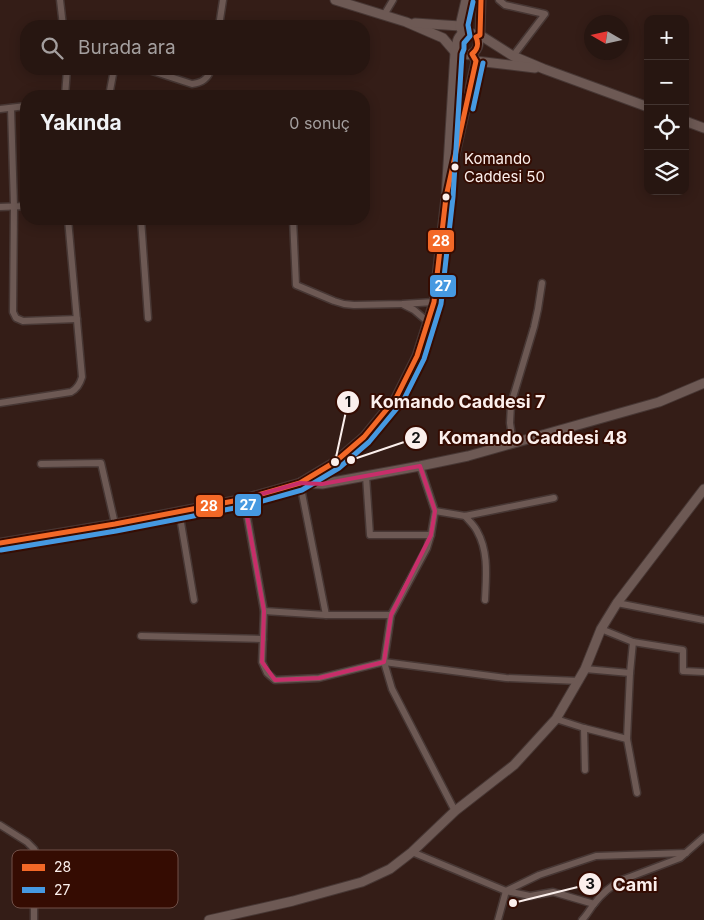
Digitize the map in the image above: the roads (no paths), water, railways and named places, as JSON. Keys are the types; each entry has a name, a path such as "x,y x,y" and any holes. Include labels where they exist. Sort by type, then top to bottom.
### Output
{"street":[{"path":"60,0 63,20"},
{"path":"220,20 223,0"},
{"path":"335,0 358,3 384,15 406,22 444,38 456,50 474,57 544,69"},
{"path":"384,15 393,0"},
{"path":"0,543 115,524 244,499 300,483 335,462 364,437 396,398 418,356 434,302 446,197 456,50 466,0"},
{"path":"446,197 474,57 478,46 480,0"},
{"path":"500,0 506,5 545,14 513,56"},
{"path":"406,22 461,30 478,36 513,56 544,69 644,106"},
{"path":"66,75 66,90"},
{"path":"110,90 113,75"},
{"path":"164,75 192,84 206,79 209,75"},
{"path":"0,109 20,107"},
{"path":"11,108 14,206 13,312 20,320 77,319"},
{"path":"689,122 704,128"},
{"path":"0,208 20,206"},
{"path":"0,403 71,392 78,386 82,377 69,225"},
{"path":"141,225 148,318"},
{"path":"293,225 296,285 344,304 434,302"},
{"path":"513,443 510,423 511,404 534,326 542,283"},
{"path":"402,304 414,310 428,322"},
{"path":"300,483 322,484 468,456 659,402 704,384"},
{"path":"41,464 101,463 115,524"},
{"path":"420,466 435,511 432,535 427,548 390,615 384,662 392,689 455,811"},
{"path":"366,476 370,535 432,535"},
{"path":"300,483 326,615"},
{"path":"209,920 293,901 362,882 390,869 412,852 455,811 514,765 556,719 579,681 601,629 617,603 704,489"},
{"path":"435,511 464,516 554,498"},
{"path":"244,499 264,612 262,662 267,673 275,680 319,678 384,662 506,678 579,681"},
{"path":"180,511 194,600"},
{"path":"464,516 477,530 484,547 486,565 485,600"},
{"path":"617,603 704,620"},
{"path":"264,612 326,615 390,615"},
{"path":"601,629 633,642 684,650 684,671 704,672"},
{"path":"141,636 263,640"},
{"path":"633,642 627,738 636,792"},
{"path":"585,669 630,673"},
{"path":"556,719 627,738"},
{"path":"584,728 585,770"},
{"path":"0,825 28,842 34,850"},
{"path":"582,920 606,890 614,884 674,861 704,837"},
{"path":"412,852 506,891 530,896 553,892 594,904"},
{"path":"498,920 506,891 539,875 596,856 686,853"}],"place":[{"name":"Komando Caddesi 50","path":"455,167"},
{"name":"Komando Caddesi 48","path":"351,460"},
{"name":"Komando Caddesi 7","path":"335,462"},
{"name":"Cami","path":"513,903"}]}
